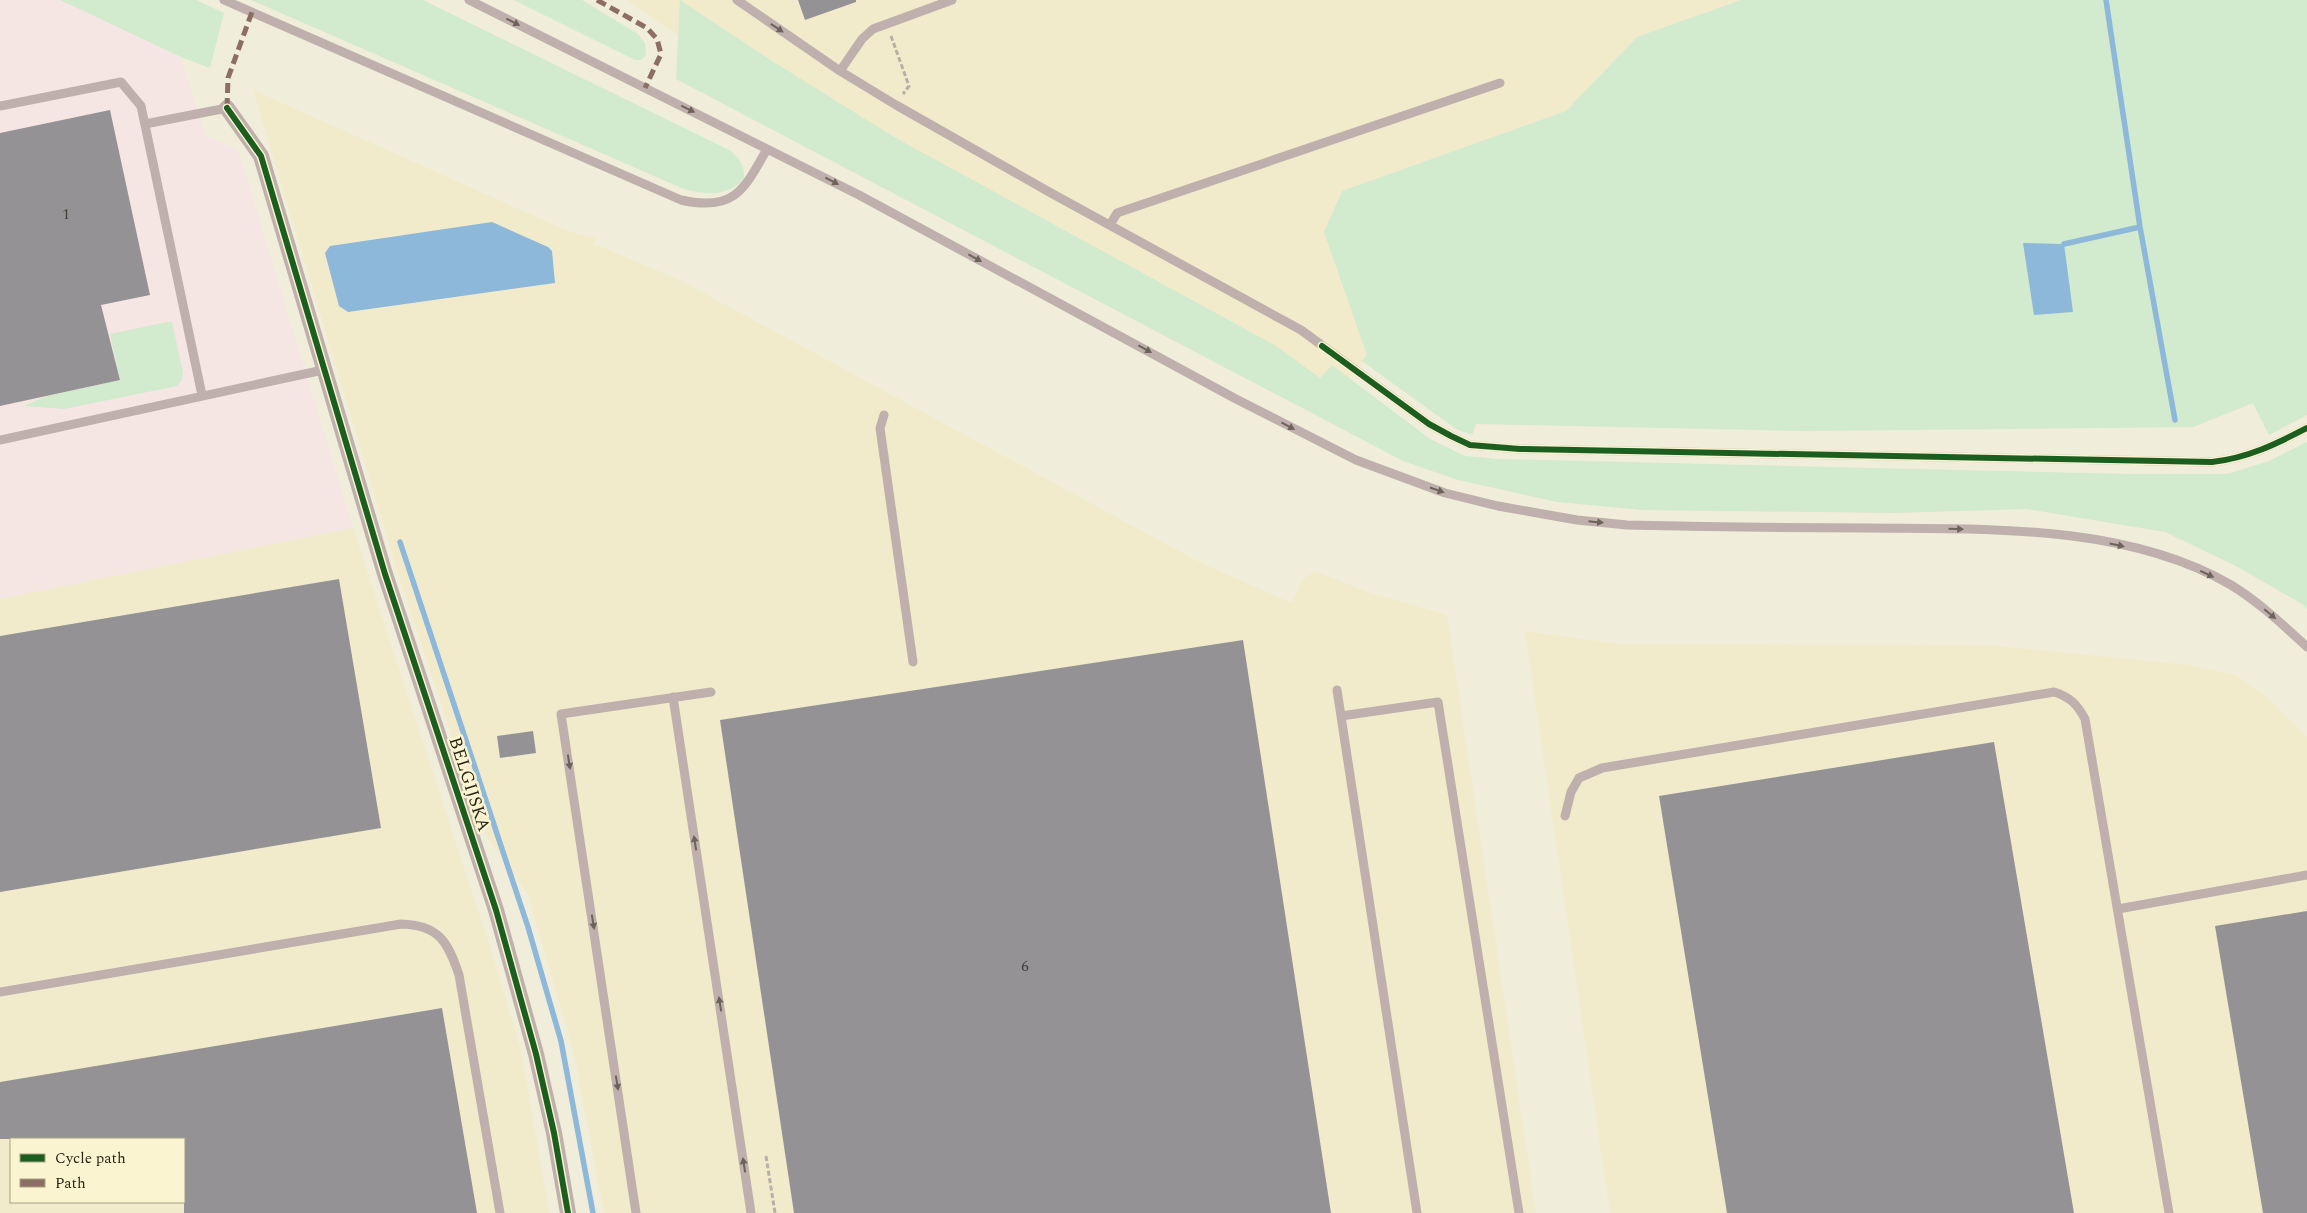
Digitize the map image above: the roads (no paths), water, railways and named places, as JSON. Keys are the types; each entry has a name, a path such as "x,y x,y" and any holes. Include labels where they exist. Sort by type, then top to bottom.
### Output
{"street":[{"name":"BELGIJSKA","path":"227,108 261,156 385,574 496,910 536,1054 554,1133 568,1213"}],"lane":[{"path":"224,0 681,200 699,204 719,202 735,196 748,183 767,149"},
{"path":"469,0 868,200 1318,442 1356,460 1445,492 1530,513 1627,525 2021,531 2104,542 2169,558 2230,585 2261,606 2307,647"},
{"path":"737,0 840,71 896,105 1302,330 1429,424 1470,445 1530,449 2212,462 2240,458 2267,448 2307,428"},
{"path":"840,71 872,29 952,0"},
{"path":"0,106 121,82 141,106 202,395"},
{"path":"1110,225 1117,213 1500,83"},
{"path":"145,124 227,108"},
{"path":"0,440 323,370"},
{"path":"884,415 880,428 913,662"},
{"path":"1338,690 1417,1213"},
{"path":"636,1213 561,714 711,692"},
{"path":"1565,816 1570,792 1579,778 1602,768 2054,692 2066,696 2073,701 2085,719 2169,1213"},
{"path":"673,697 751,1213"},
{"path":"1341,716 1438,702 1520,1213"},
{"path":"2118,909 2307,875"},
{"path":"0,992 401,924 418,924 428,928 442,938 452,952 459,976 500,1213"}],"water":[{"path":"492,222 548,247 552,251 555,283 348,312 339,306 325,253 330,246"},
{"path":"2023,243 2064,244 2073,312 2034,315"}],"waterway":[{"path":"2106,0 2140,227 2175,420"},
{"path":"2064,244 2140,227"},
{"path":"400,542 528,927 561,1041 593,1213"}]}
